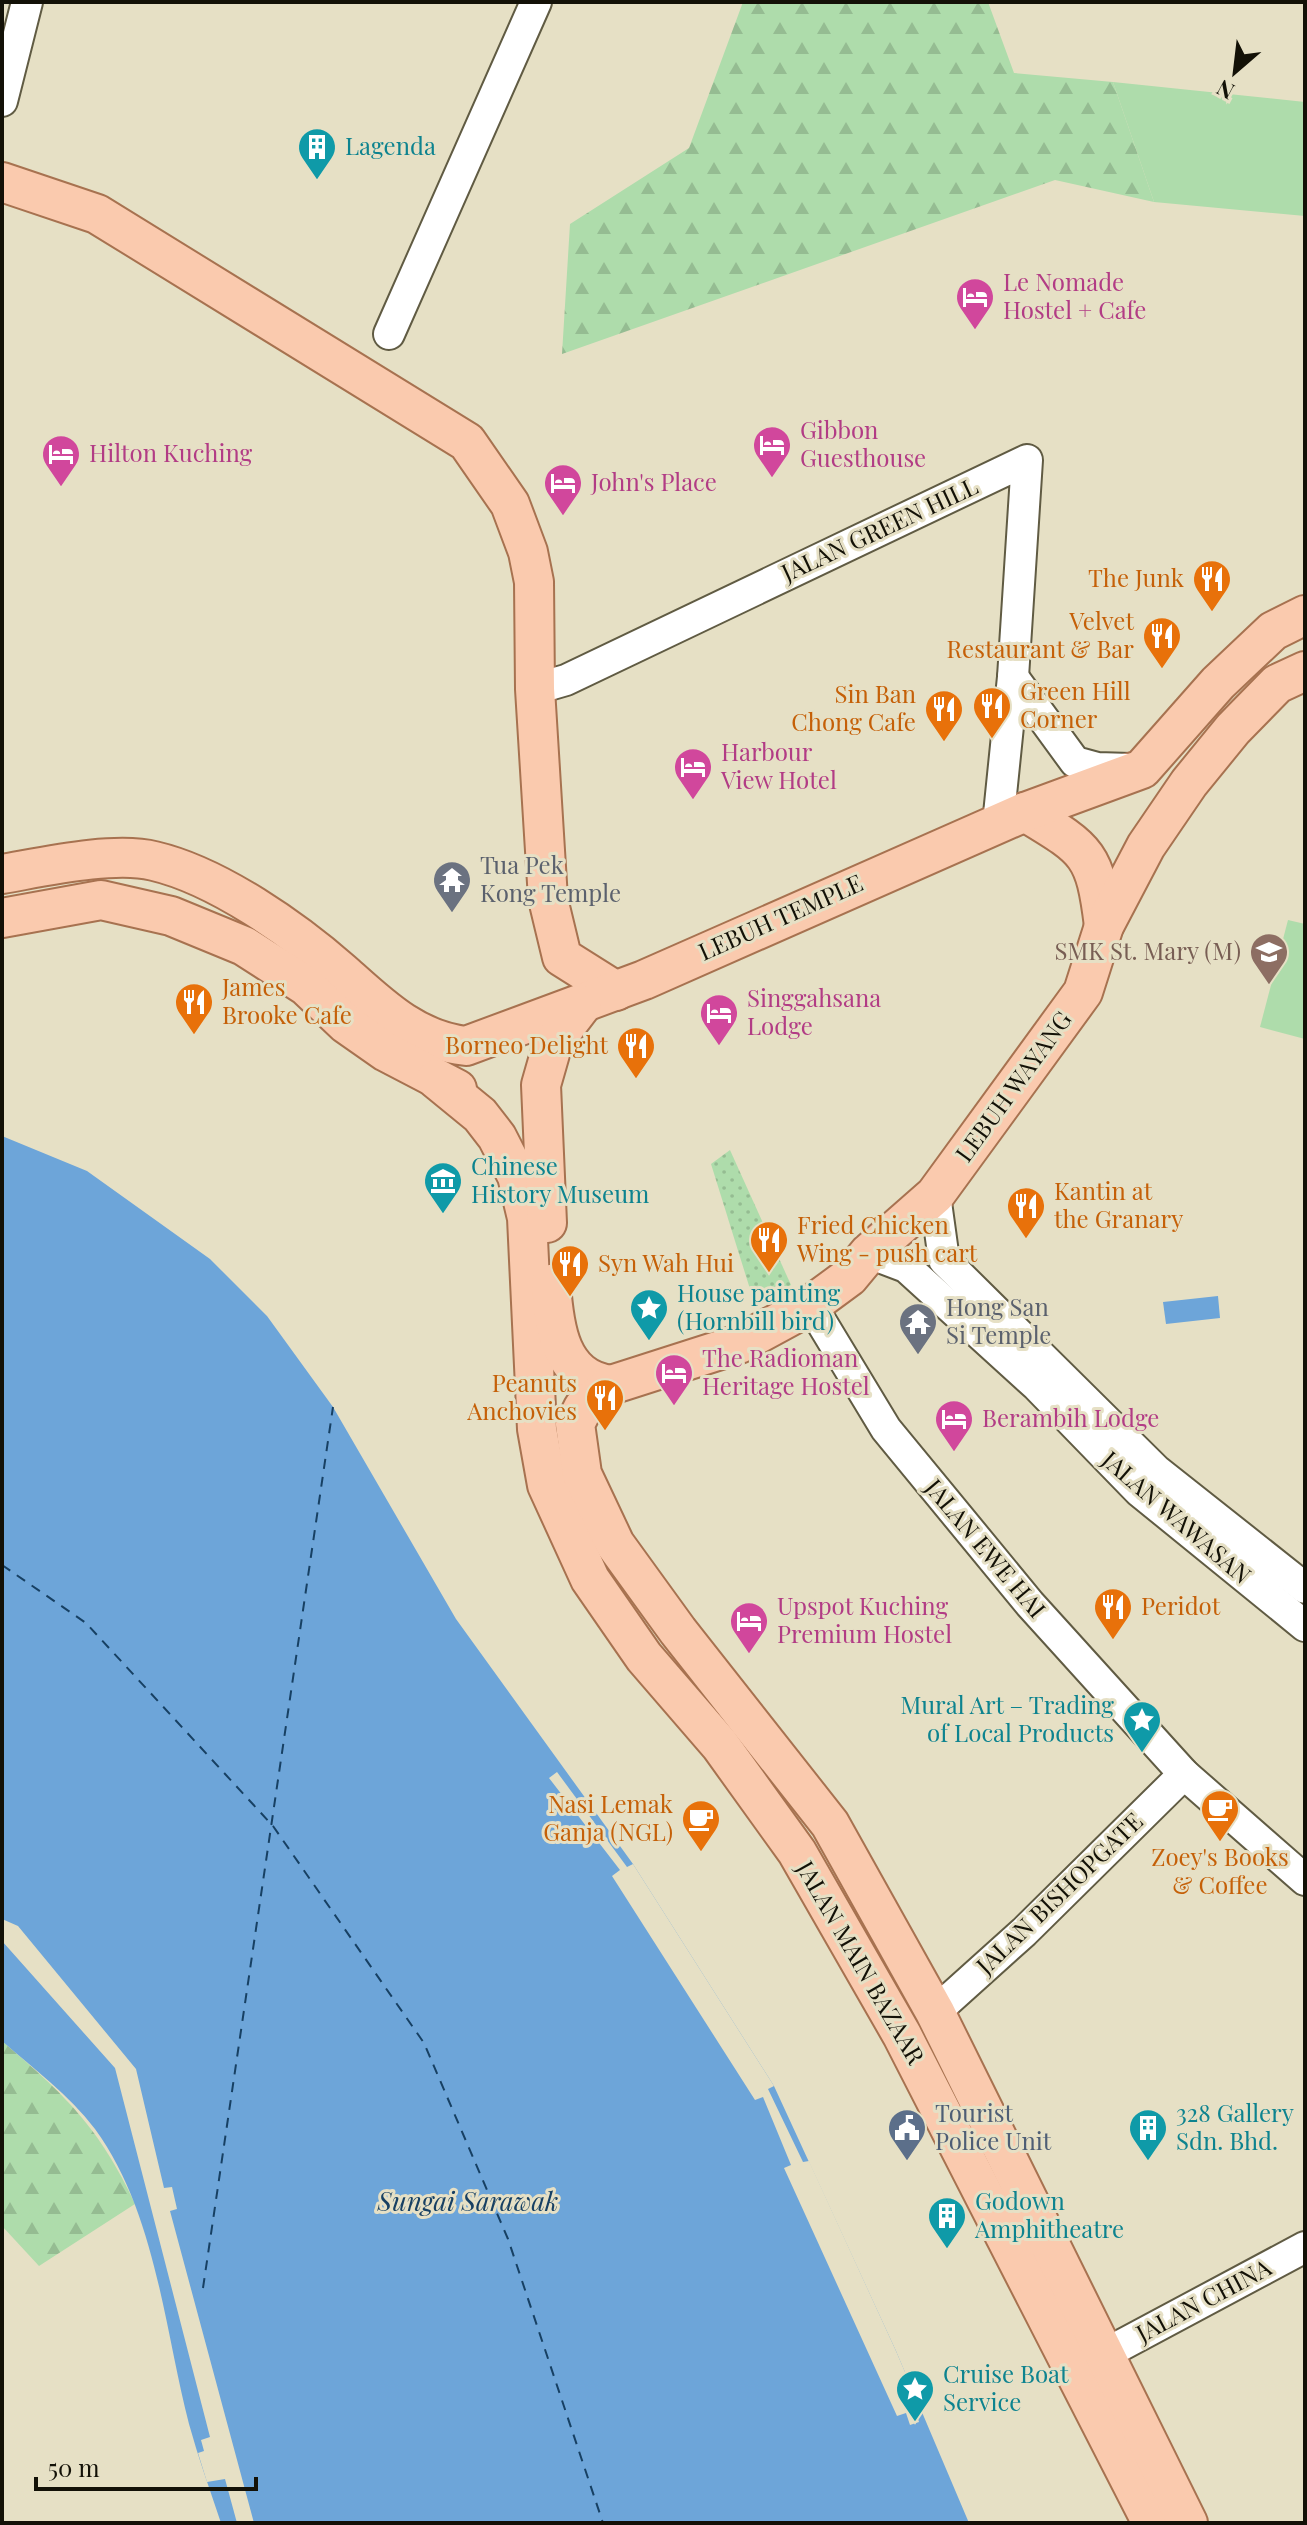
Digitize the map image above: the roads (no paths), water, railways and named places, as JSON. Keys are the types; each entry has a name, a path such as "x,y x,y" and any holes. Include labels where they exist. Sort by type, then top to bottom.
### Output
{"main road":[{"path":"2,182 97,214 467,442 510,504 528,552 534,582 535,689 548,899 559,946 562,957 616,991"},
{"path":"1011,818 1142,769 1218,683 1262,641 1273,631 1305,615"},
{"name":"LEBUH WAYANG","path":"611,1385 739,1344 811,1305 849,1277 869,1253 935,1195 1083,992 1104,926 1146,846 1189,783 1233,729 1277,684 1305,671"},
{"path":"1011,818 1065,836 1088,857 1098,877 1104,926"},
{"name":"LEBUH TEMPLE","path":"2,874 87,861 152,860 208,881 309,943 395,1019 442,1043 466,1046 616,991 1011,818"},
{"path":"2,918 101,900 171,916 244,946 306,986 346,1024 386,1052 497,1110 530,1145 543,1173"},
{"path":"582,1005 553,1043 545,1066 539,1107 553,1321 572,1367 594,1383 611,1385"},
{"name":"JALAN MAIN BAZAAR","path":"436,1079 480,1115 497,1137 517,1176 527,1218 532,1363 537,1429 547,1485 590,1579 644,1657 720,1745 797,1852 902,2035 1152,2523"},
{"path":"532,1363 553,1321"},
{"name":"JALAN MAIN BAZAAR","path":"611,1385 583,1408 575,1424 582,1474 615,1544 678,1631 830,1824 935,2012 1188,2523"}],"street":[{"path":"2,101 27,2"},
{"path":"389,334 536,2"},
{"name":"JALAN GREEN HILL","path":"535,689 566,680 1027,460 1013,677 1011,818"},
{"path":"1013,677 1075,762 1097,768 1142,769"},
{"name":"JALAN WAWASAN","path":"935,1195 944,1260 1156,1470 1305,1588"},
{"name":"JALAN WAWASAN","path":"869,1253 906,1267 1037,1386 1139,1491 1305,1626"},
{"name":"JALAN EWE HAI","path":"811,1305 886,1429 1030,1604 1184,1774 1305,1880"},
{"name":"JALAN BISHOPGATE","path":"935,2012 1024,1932 1184,1774"},
{"name":"JALAN CHINA","path":"1103,2355 1305,2247"}],"water":[{"name":"Sungai Sarawak","path":"2,1136 87,1171 210,1259 267,1316 333,1407 456,1619 633,1864 774,2086 896,2351 969,2523 221,2523 189,2424 156,2272 132,2197 116,2162 85,2117 2,2041"},
{"path":"1218,1296 1220,1318 1166,1324 1163,1302"}],"place":[{"name":"Lagenda","path":"317,181"},
{"name":"Le Nomade Hostel + Cafe","path":"975,331"},
{"name":"Gibbon Guesthouse","path":"772,479"},
{"name":"Hilton Kuching","path":"61,488"},
{"name":"John's Place","path":"563,517"},
{"name":"The Junk","path":"1212,613"},
{"name":"Velvet Restaurant & Bar","path":"1162,670"},
{"name":"Green Hill Corner","path":"992,740"},
{"name":"Sin Ban Chong Cafe","path":"944,743"},
{"name":"Harbour View Hotel","path":"693,801"},
{"name":"Tua Pek Kong Temple","path":"452,914"},
{"name":"SMK St. Mary (M)","path":"1269,986"},
{"name":"James Brooke Cafe","path":"194,1036"},
{"name":"Singgahsana Lodge","path":"719,1047"},
{"name":"Borneo Delight","path":"636,1080"},
{"name":"Chinese History Museum","path":"443,1215"},
{"name":"Kantin at the Granary","path":"1026,1240"},
{"name":"Fried Chicken Wing - push cart","path":"769,1274"},
{"name":"Syn Wah Hui","path":"570,1298"},
{"name":"House painting (Hornbill bird)","path":"649,1342"},
{"name":"Hong San Si Temple","path":"918,1356"},
{"name":"The Radioman Heritage Hostel","path":"674,1407"},
{"name":"Peanuts Anchovies","path":"605,1432"},
{"name":"Berambih Lodge","path":"954,1453"},
{"name":"Peridot","path":"1113,1641"},
{"name":"Upspot Kuching Premium Hostel","path":"749,1655"},
{"name":"Mural Art – Trading of Local Products","path":"1142,1754"},
{"name":"Zoey's Books & Coffee","path":"1220,1843"},
{"name":"Nasi Lemak Ganja (NGL)","path":"701,1853"},
{"name":"Tourist Police Unit","path":"907,2162"},
{"name":"328 Gallery Sdn. Bhd.","path":"1148,2162"},
{"name":"Godown Amphitheatre","path":"947,2250"},
{"name":"Cruise Boat Service","path":"915,2423"}]}
